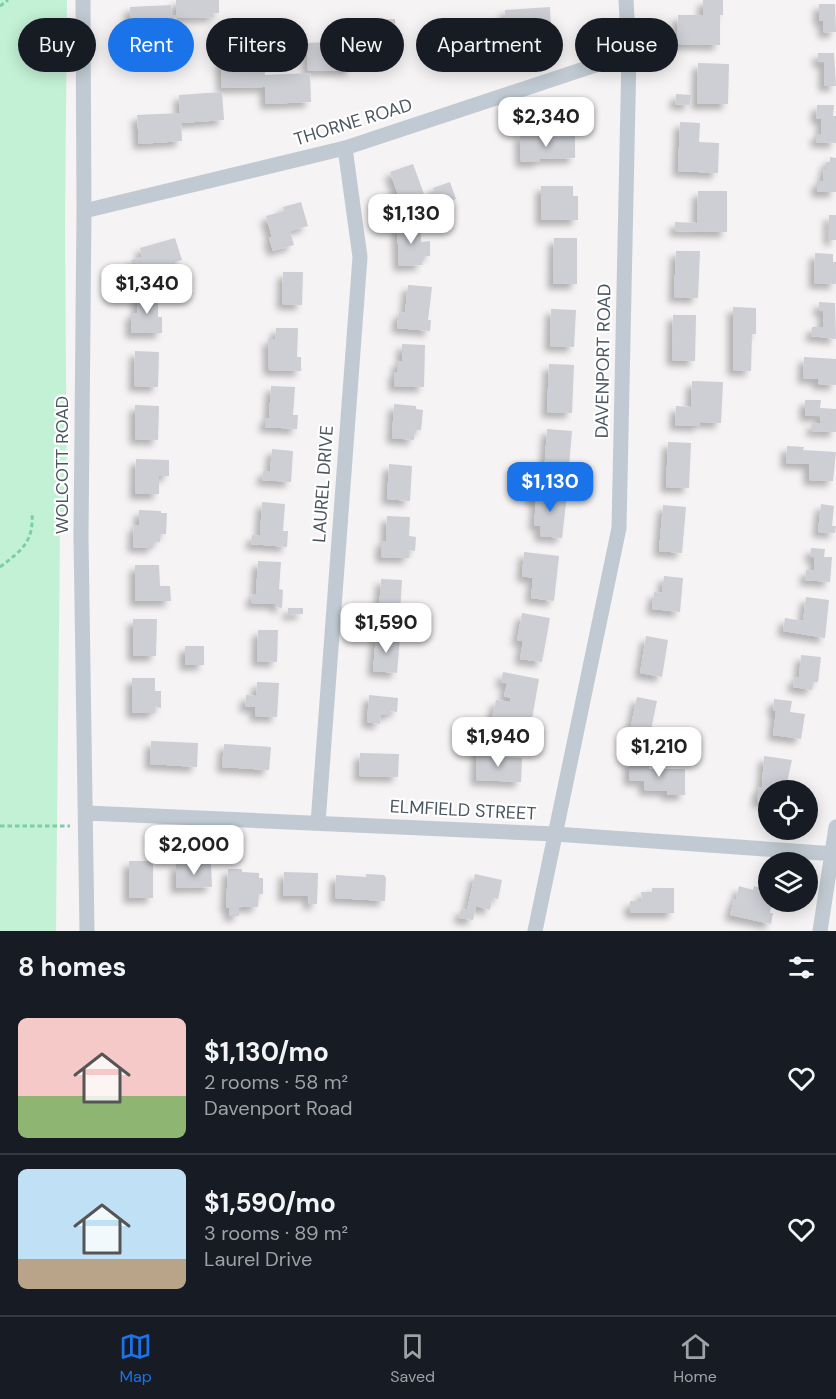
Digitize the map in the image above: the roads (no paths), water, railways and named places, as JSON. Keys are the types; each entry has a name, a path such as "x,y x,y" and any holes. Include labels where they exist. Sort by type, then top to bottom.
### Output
{"street":[{"name":"WOLCOTT ROAD","path":"83,0 81,537 87,931"},
{"name":"DAVENPORT ROAD","path":"626,0 627,18"},
{"name":"THORNE ROAD","path":"84,211 345,148 575,72"},
{"name":"DAVENPORT ROAD","path":"536,931 619,528 629,72"},
{"name":"LAUREL DRIVE","path":"318,823 360,257 345,148"},
{"name":"ELMFIELD STREET","path":"87,813 555,834 833,854"},
{"path":"820,931 836,827"}]}
